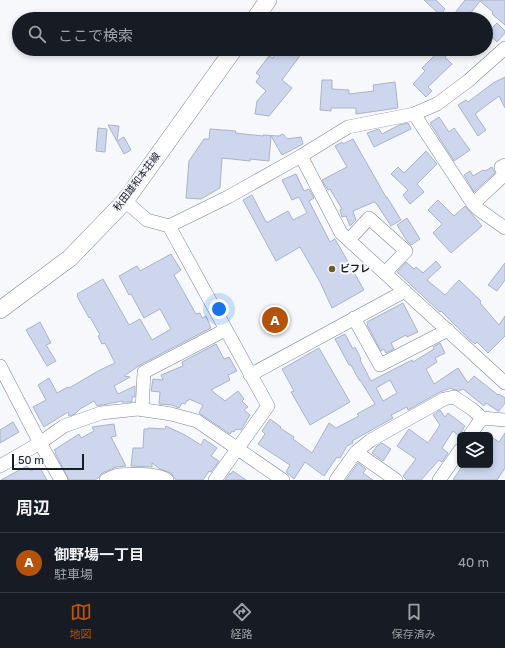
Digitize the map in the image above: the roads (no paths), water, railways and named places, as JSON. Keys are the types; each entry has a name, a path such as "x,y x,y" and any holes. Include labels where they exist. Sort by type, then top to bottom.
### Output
{"main road":[{"path":"260,12 268,0"},
{"name":"秋田雄和本荘線","path":"0,310 70,258 125,201 229,56"}],"street":[{"path":"125,201 147,220 169,226 301,156 348,127 414,114 437,104 468,81 505,48"},
{"path":"414,114 473,204 505,228"},
{"path":"301,156 341,232 505,383"},
{"path":"473,204 502,177 503,172 501,167 505,165"},
{"path":"349,240 369,218 406,251 385,273"},
{"path":"169,226 268,406 215,480"},
{"path":"250,375 405,291"},
{"path":"354,318 380,365 448,330"},
{"path":"142,410 144,372 225,330"},
{"path":"0,366 60,480"},
{"path":"336,480 356,452 370,440 444,399 454,397 482,418 505,420"},
{"path":"0,466 40,443 64,426 101,413 142,410 171,414 197,421 283,480"},
{"path":"472,432 482,418"},
{"path":"356,452 396,480"},
{"path":"439,480 457,454"},
{"path":"106,480 116,476 138,478 162,477 168,480"}],"place":[{"name":"ビフレ","path":"332,269"},
{"name":"御野場一丁目","path":"275,320"}]}
